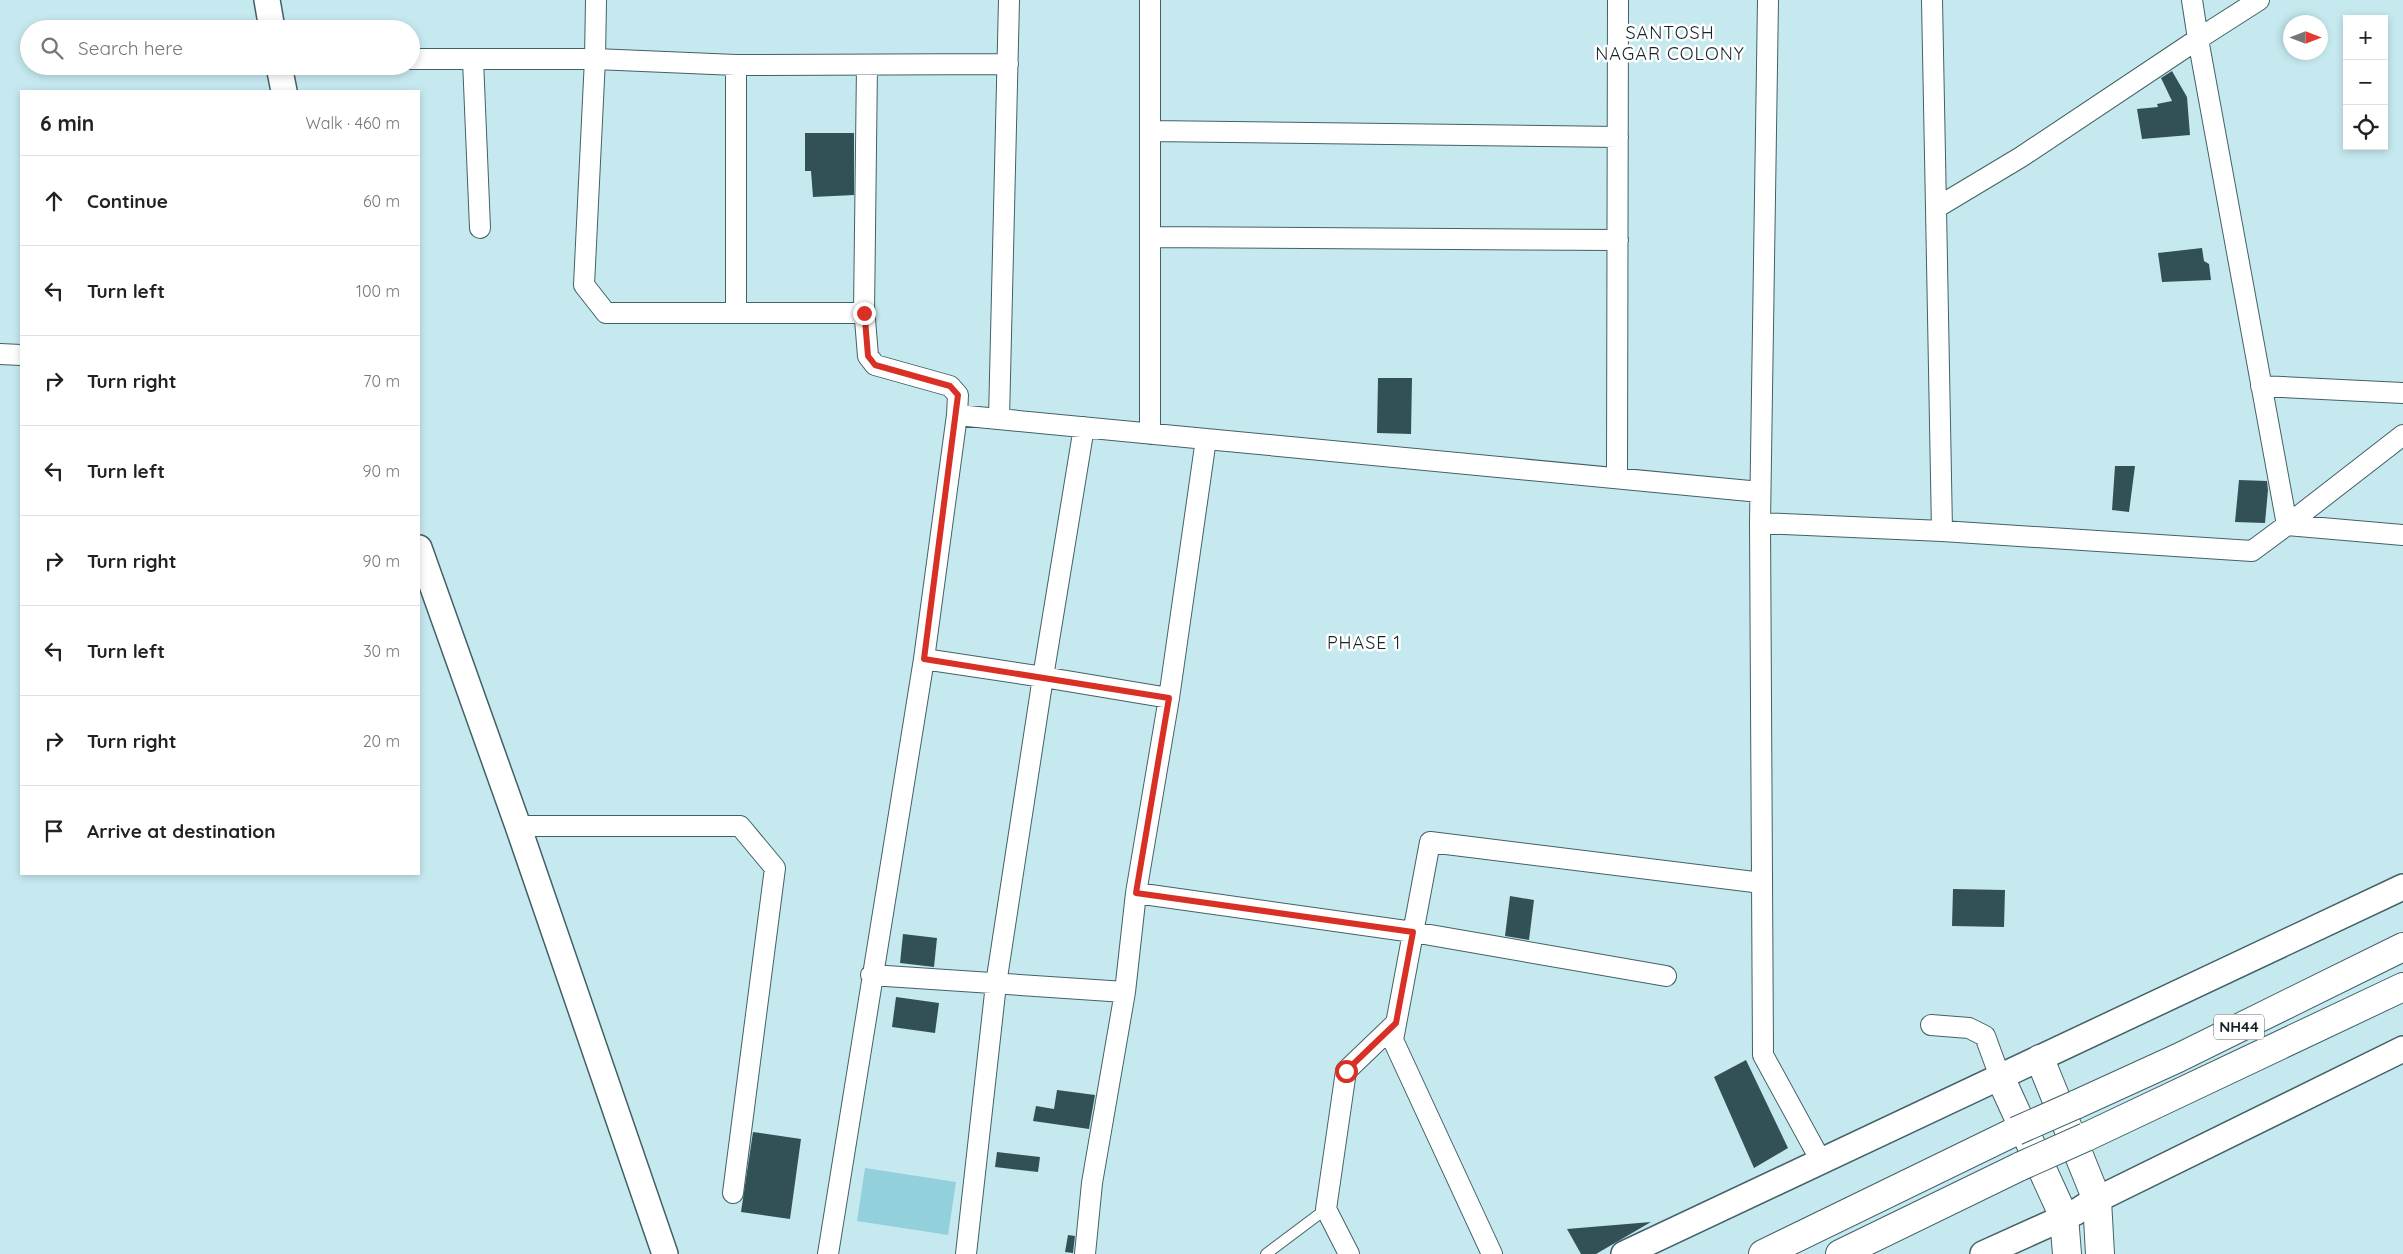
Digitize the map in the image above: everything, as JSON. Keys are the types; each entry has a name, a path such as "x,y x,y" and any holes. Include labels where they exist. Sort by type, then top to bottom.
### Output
{"main road":[{"name":"NH44","path":"1763,1254 2016,1131 2178,1058 2403,947"},
{"name":"NH44","path":"1840,1254 2021,1166 2403,987"},
{"path":"2040,1058 2097,1200 2100,1254"},
{"path":"2000,1077 2064,1217 2066,1254"}],"street":[{"path":"267,0 270,20"},
{"path":"596,0 584,285 606,313 864,313 867,65"},
{"path":"999,419 1009,0"},
{"path":"1150,0 1150,434"},
{"path":"1616,478 1618,0"},
{"path":"1768,0 1760,492 1763,1055 1821,1162"},
{"path":"1932,0 1942,532"},
{"path":"2192,0 2286,525"},
{"path":"1936,208 2021,158 2259,0"},
{"path":"420,59 595,59 736,65 1008,64"},
{"path":"473,60 480,228"},
{"path":"736,65 736,313"},
{"path":"281,75 284,90"},
{"path":"1150,131 1618,137"},
{"path":"1150,237 1618,240"},
{"path":"828,1254 871,975 924,659 957,415 958,395 950,386 875,365 868,356 864,307"},
{"path":"0,354 20,355"},
{"path":"2261,386 2403,393"},
{"path":"957,415 1760,492"},
{"path":"966,1254 996,984 1084,427"},
{"path":"1760,523 2252,551 2403,435"},
{"path":"1086,1254 1092,1183 1125,992 1136,893 1169,698 1206,439"},
{"path":"2286,525 2403,535"},
{"path":"420,551 518,826 665,1254"},
{"path":"924,659 1169,698"},
{"path":"518,826 740,826 775,868 733,1193"},
{"path":"1492,1254 1393,1040 1430,842 1762,884"},
{"path":"1624,1254 2403,887"},
{"path":"1136,893 1413,932 1666,976"},
{"path":"871,975 1125,992"},
{"path":"1349,1254 1326,1209 1346,1071 1396,1023"},
{"path":"1931,1025 1968,1028 1985,1036 2000,1077"},
{"path":"1983,1254 2064,1217 2403,1049"}],"lane":[{"path":"1266,1254 1326,1209"}],"shaded area":[{"path":"865,1168 956,1182 948,1235 857,1221"}],"building":[{"path":"2172,71 2187,97 2190,135 2142,139 2137,109 2158,107 2157,104 2172,101 2161,78"},
{"path":"805,133 854,133 854,195 813,197 811,171 805,171"},
{"path":"2202,248 2204,261 2209,264 2211,280 2162,282 2158,253"},
{"path":"1378,378 1412,378 1411,434 1377,433"},
{"path":"2115,466 2135,466 2129,512 2112,510"},
{"path":"2239,480 2267,481 2265,523 2235,522"},
{"path":"1953,889 2005,890 2004,927 1952,926"},
{"path":"1510,896 1534,900 1529,940 1505,936"},
{"path":"903,934 937,938 934,967 900,963"},
{"path":"896,997 939,1003 935,1033 892,1027"},
{"path":"1746,1060 1788,1148 1754,1168 1714,1077"},
{"path":"1057,1090 1095,1095 1089,1129 1033,1121 1036,1106 1054,1109"},
{"path":"753,1132 801,1139 790,1219 741,1212"},
{"path":"997,1152 1040,1157 1038,1172 995,1167"},
{"path":"1651,1222 1596,1254 1581,1254 1567,1229"},
{"path":"1068,1235 1075,1236 1073,1253 1065,1252"}],"district":[{"name":"SANTOSH NAGAR COLONY","path":"1670,43"},
{"name":"PHASE 1","path":"1364,643"}],"route":[{"path":"864,313 864,307 868,356 875,365 950,386 958,395 957,415 924,659 1169,698 1136,893 1413,932 1396,1023 1346,1071"}]}
